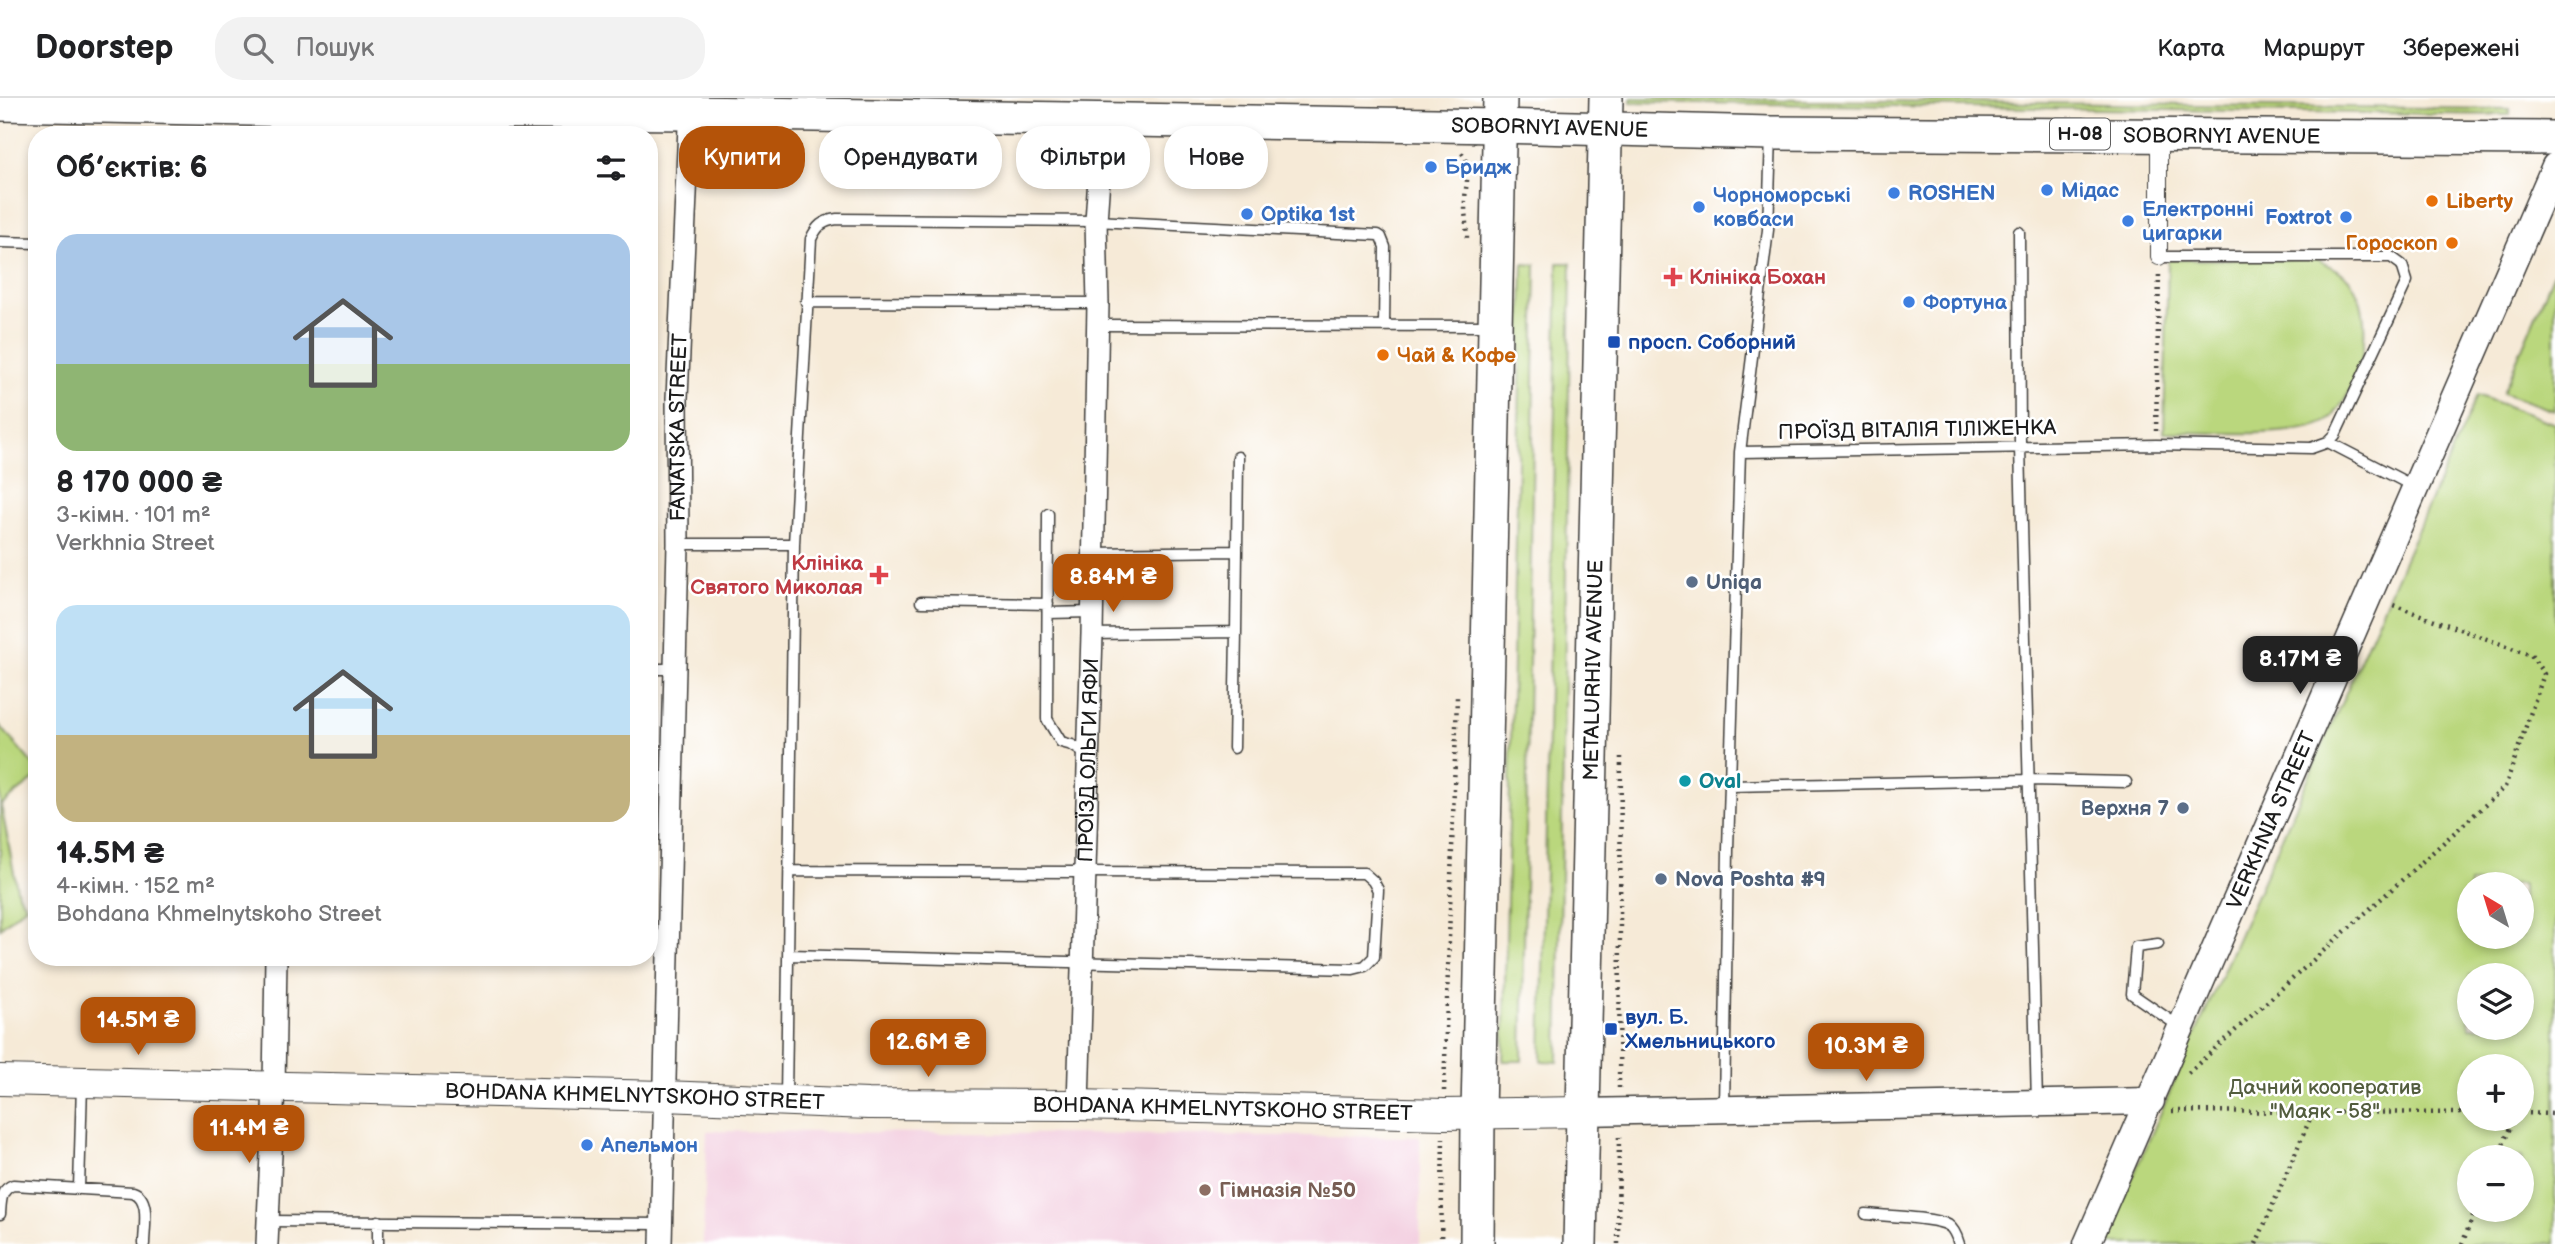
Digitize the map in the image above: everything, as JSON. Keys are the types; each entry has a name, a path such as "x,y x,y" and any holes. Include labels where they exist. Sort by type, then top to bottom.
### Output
{"main road":[{"name":"SOBORNYI AVENUE","path":"0,104 300,114 690,105 1103,121 1456,125 1500,112 1605,114 1771,133 2555,138"},
{"path":"1477,1244 1500,112"},
{"name":"METALURHIV AVENUE","path":"1580,1244 1605,114"},
{"name":"BOHDANA KHMELNYTSKOHO STREET","path":"0,1080 664,1096 868,1104 1078,1105 1444,1114 1582,1112"}],"street":[{"name":"FANATSKA STREET","path":"661,1234 678,544 677,398 690,105"},
{"name":"ПРОЇЗД ОЛЬГИ ЯФИ","path":"1078,1105 1092,634 1096,221 1103,121"},
{"path":"2159,135 2159,257"},
{"name":"VERKHNIA STREET","path":"2087,1244 2555,166"},
{"path":"267,1244 276,966"},
{"name":"BOHDANA KHMELNYTSKOHO STREET","path":"1582,1112 2037,1103 2148,1106"}],"lane":[{"path":"1724,1109 1740,452 1768,230 1771,133"},
{"path":"786,1101 794,544 806,302 811,239 817,227 825,221 837,219 1096,221 1378,235 1385,247 1384,326"},
{"path":"2019,232 2020,447 2037,1103"},
{"path":"0,242 28,243"},
{"path":"2159,257 2391,257 2402,265 2407,281 2335,435 2328,442 2416,488"},
{"path":"806,302 1384,326 1495,327"},
{"name":"ПРОЇЗД ВІТАЛІЯ ТІЛІЖЕНКА","path":"1740,452 2156,444 2311,448 2328,442"},
{"path":"1234,748 1238,457"},
{"path":"1048,514 1047,719 1060,741 1089,756"},
{"path":"678,544 794,544"},
{"path":"1093,553 1237,551"},
{"path":"921,603 1092,612"},
{"path":"1092,634 1236,632"},
{"path":"658,669 674,669"},
{"path":"1730,786 2029,780 2126,782"},
{"path":"789,956 1353,969 1364,966 1374,957 1378,890 1364,873 791,871"},
{"path":"2158,944 2136,947 2132,994 2182,1028"},
{"path":"79,1188 82,1081"},
{"path":"0,1214 2,1192 13,1185 139,1194 144,1201 144,1244"},
{"path":"1866,1214 1949,1226 1959,1244"},
{"path":"268,1220 378,1221 661,1234"},
{"path":"378,1221 378,1244"}],"path":[{"path":"1456,125 1459,148 1466,159 1466,213"},
{"path":"2156,444 2159,257"},
{"path":"2187,1074 2505,788 2544,674 2531,655 2369,597"},
{"path":"2148,1106 2313,1112 2457,1113"},
{"path":"2256,1244 2313,1112"},
{"path":"2534,1113 2555,1114"},
{"path":"1441,1244 1444,1114"},
{"path":"1618,1244 1619,1156"},
{"path":"2462,1244 2471,1222"}],"shaded area":[{"path":"707,1131 1420,1137 1420,1244 703,1244"}],"green space":[{"path":"1631,98 2509,109 2509,115 1631,102"},
{"path":"2317,259 2349,279 2357,293 2364,325 2364,343 2356,377 2332,418 2314,427 2273,432 2164,432 2168,260"},
{"path":"1558,263 1571,263 1558,1062 1541,1061"},
{"path":"1523,264 1536,265 1522,1061 1503,1061"},
{"path":"2555,270 2555,411 2503,393"},
{"name":"Дачний кооператив \"Маяк - 58\"","path":"2477,395 2555,424 2555,1244 2103,1244"},
{"path":"0,726 28,759 28,784 1,805 18,894 26,906 0,928"}],"place":[{"name":"Бридж","path":"1431,167"},
{"name":"Мідас","path":"2047,190"},
{"name":"ROSHEN","path":"1894,193"},
{"name":"Liberty","path":"2432,201"},
{"name":"Чорноморські ковбаси","path":"1699,207"},
{"name":"Оptika 1st","path":"1247,214"},
{"name":"Foxtrot","path":"2346,217"},
{"name":"Електронні цигарки","path":"2128,221"},
{"name":"Гороскоп","path":"2452,243"},
{"name":"Клініка Бохан","path":"1673,277"},
{"name":"Фортуна","path":"1909,302"},
{"name":"просп. Соборний","path":"1614,342"},
{"name":"Чай & Кофе","path":"1383,355"},
{"name":"Клініка Святого Миколая","path":"879,575"},
{"name":"Uniqa","path":"1692,582"},
{"name":"Oval","path":"1685,781"},
{"name":"Верхня 7","path":"2183,808"},
{"name":"Nova Poshta #9","path":"1661,879"},
{"name":"вул. Б. Хмельницького","path":"1611,1029"},
{"name":"Апельмон","path":"587,1145"},
{"name":"Гімназія №50","path":"1205,1190"}]}
